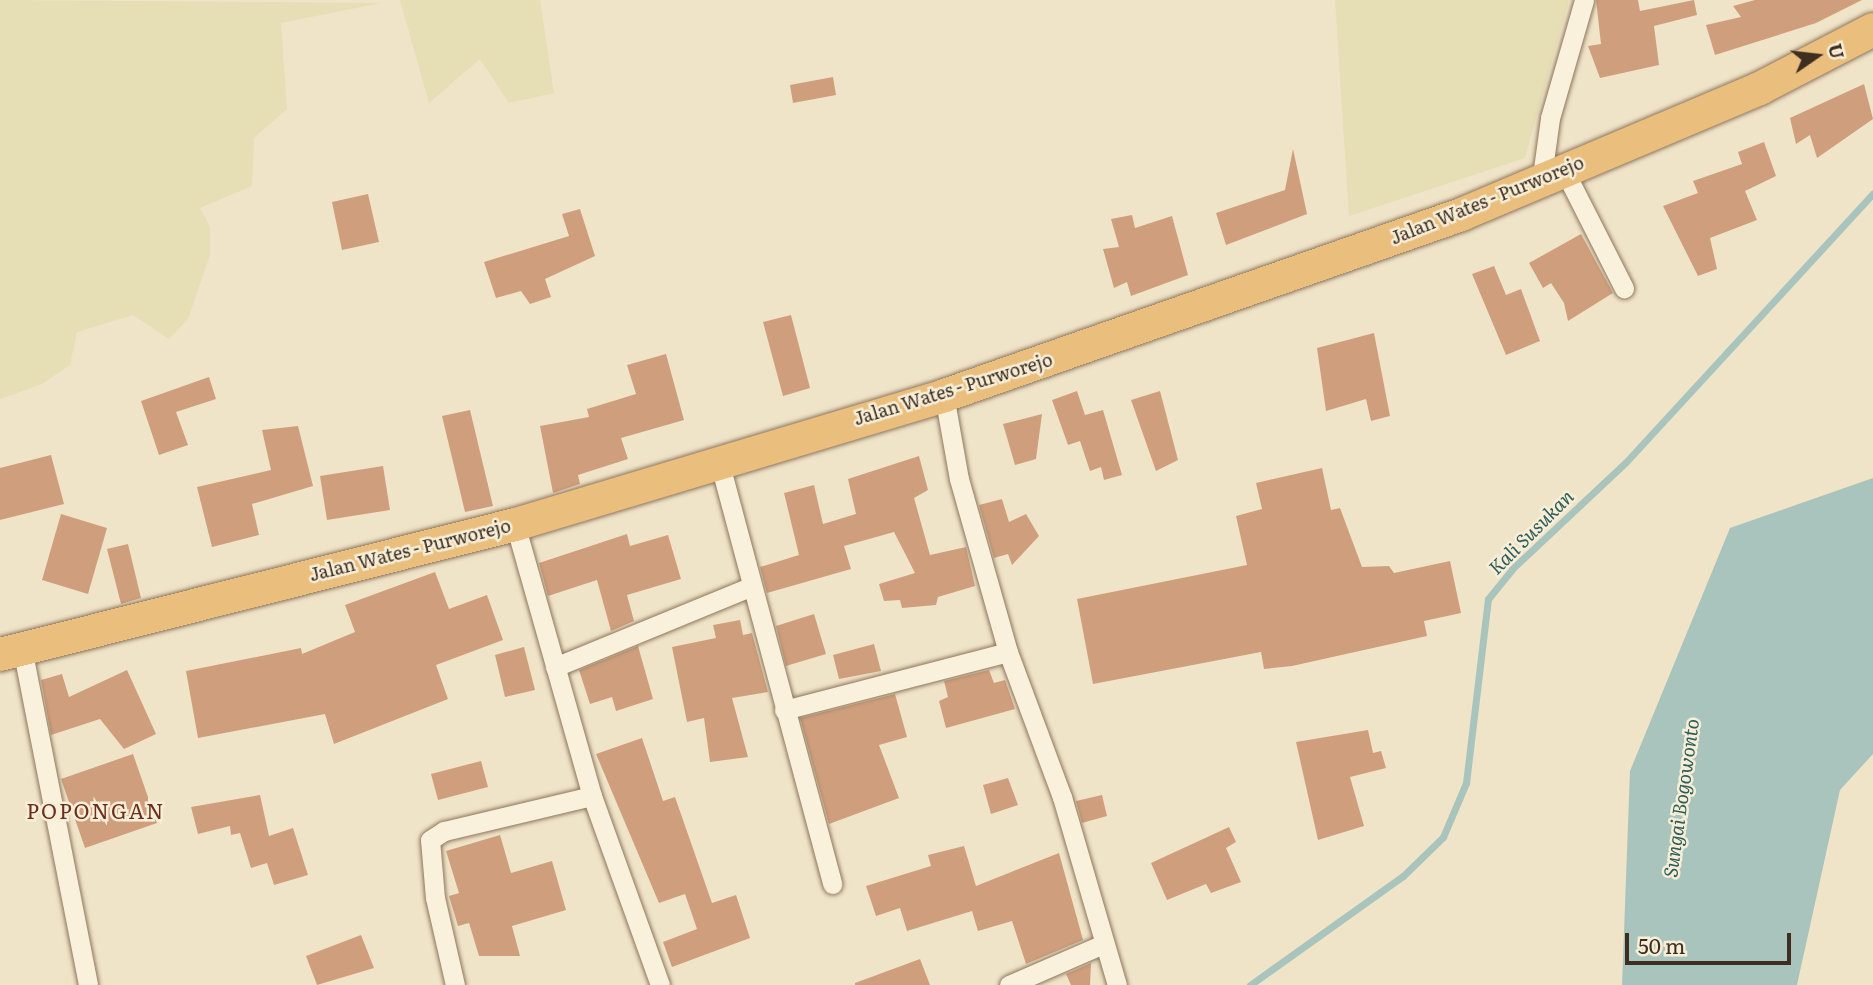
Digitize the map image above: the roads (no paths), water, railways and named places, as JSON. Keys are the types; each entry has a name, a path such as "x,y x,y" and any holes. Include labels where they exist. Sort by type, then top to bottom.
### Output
{"highway":[{"name":"Jalan Wates - Purworejo","path":"11,651 514,524 944,396 1461,214 1552,172 1747,93 1873,29"}],"street":[{"path":"1584,0 1550,118 1552,172 1624,288"},
{"path":"944,396 959,479 1008,652 1062,797 1101,945 1116,985"},
{"path":"719,461 750,587 832,884"},
{"path":"514,524 592,796 660,985"},
{"path":"555,667 750,587"},
{"path":"11,651 88,985"},
{"path":"784,710 1008,652"},
{"path":"455,985 435,898 430,840 444,831 592,796"},
{"path":"1009,985 1101,945"}],"water":[{"name":"Sungai Bogowonto","path":"1873,478 1873,754 1840,790 1797,985 1622,985 1630,771 1730,528"}],"waterway":[{"name":"Kali Susukan","path":"1250,985 1403,876 1443,837 1466,783 1488,599 1512,569 1626,462 1873,193"}],"district":[{"name":"POPONGAN","path":"96,810"}]}
